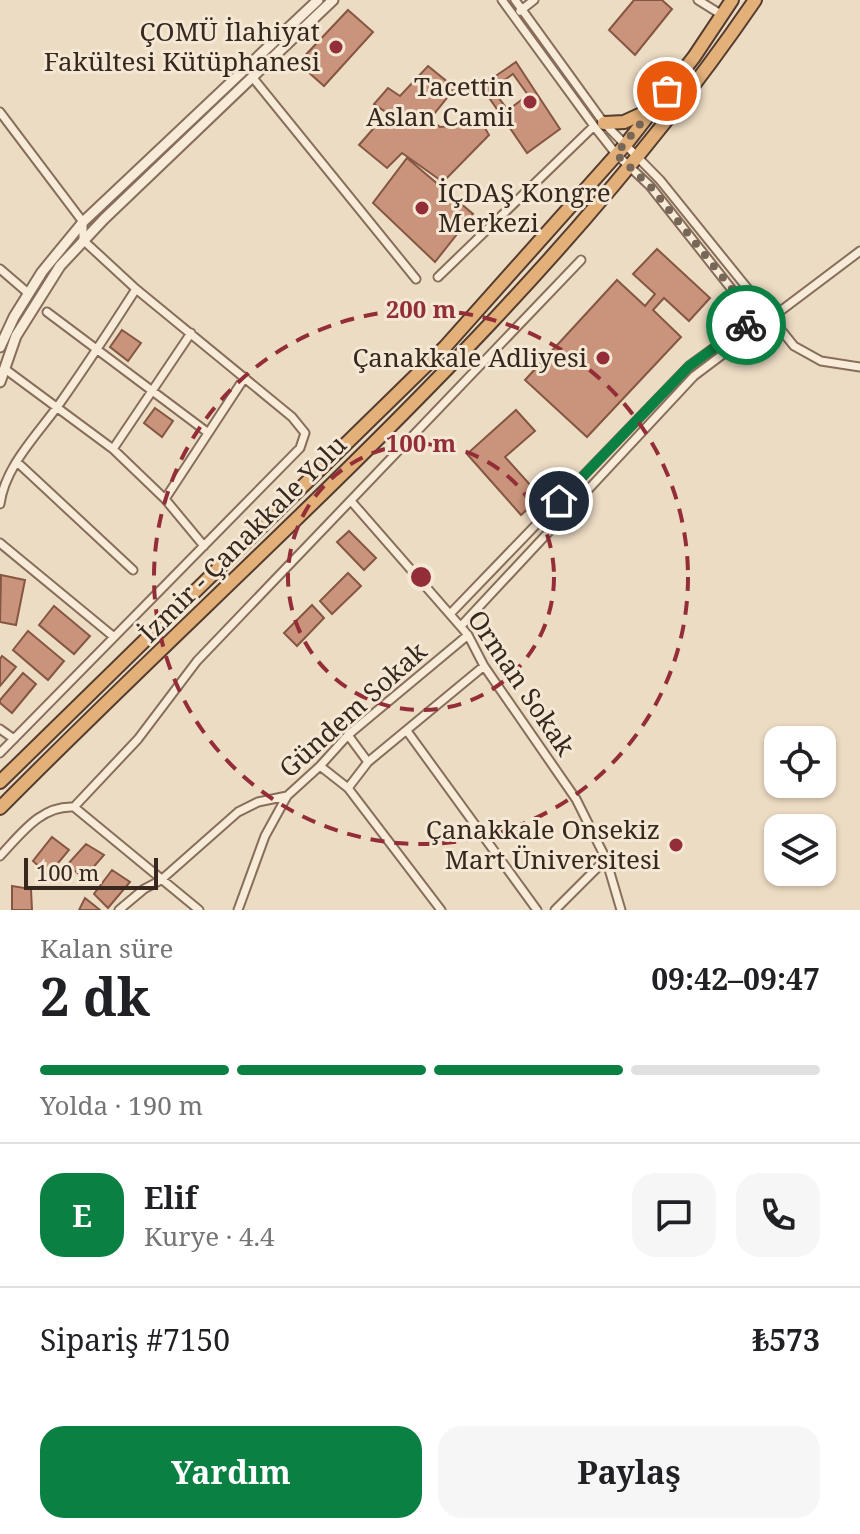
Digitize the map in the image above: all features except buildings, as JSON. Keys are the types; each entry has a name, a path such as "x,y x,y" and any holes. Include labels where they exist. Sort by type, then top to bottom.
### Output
{"highway":[{"name":"İzmir - Çanakkale Yolu","path":"0,782 445,347 626,144 732,0"},
{"name":"İzmir - Çanakkale Yolu","path":"0,808 474,342 639,157 716,57 755,0"},
{"path":"599,124 624,122 654,108"}],"street":[{"path":"0,347 28,293 83,222 318,0"},
{"path":"0,382 16,336 60,266 83,240 333,0"},
{"path":"502,0 599,124 639,157 794,346 821,361 860,367"},
{"path":"515,0 616,154 666,205 761,327"},
{"path":"513,16 534,0"},
{"path":"698,0 722,15"},
{"path":"253,78 416,279"},
{"path":"0,112 83,222 83,240 136,289 292,417 305,433 300,448 0,753"},
{"path":"438,277 599,124"},
{"path":"666,205 674,199"},
{"path":"461,626 694,376 860,251"},
{"path":"74,807 138,739 197,661 581,260"},
{"path":"0,269 28,293"},
{"path":"0,504 2,491 17,462 97,350 136,289"},
{"path":"47,312 207,432"},
{"path":"451,613 689,366 755,318"},
{"path":"113,449 191,333"},
{"path":"5,369 113,449 165,499 204,546"},
{"path":"165,499 245,377"},
{"path":"17,462 133,570"},
{"name":"Orman Sokak","path":"351,501 468,635 484,666 576,799 606,859 621,910"},
{"path":"0,543 114,637"},
{"name":"Gündem Sokak","path":"238,910 265,836 287,796 348,735 468,635"},
{"path":"348,788 368,762 484,666"},
{"path":"0,729 14,739"},
{"path":"407,731 537,910"},
{"path":"348,735 368,762"},
{"path":"320,766 348,788 441,910"},
{"path":"119,910 144,889 161,880 238,812 258,802 287,796"},
{"path":"0,856 39,816 59,806 74,807 199,910"},
{"path":"555,910 606,859"}],"way so far":[{"path":"667,91 616,154 650,186 755,318 746,325"}],"place":[{"name":"ÇOMÜ İlahiyat Fakültesi Kütüphanesi","path":"336,47"},
{"name":"Tacettin Aslan Camii","path":"530,102"},
{"name":"İÇDAŞ Kongre Merkezi","path":"422,208"},
{"name":"Çanakkale Adliyesi","path":"603,358"},
{"name":"Çanakkale Onsekiz Mart Üniversitesi","path":"676,845"}],"route":[{"path":"559,501 689,366 746,325"}]}
